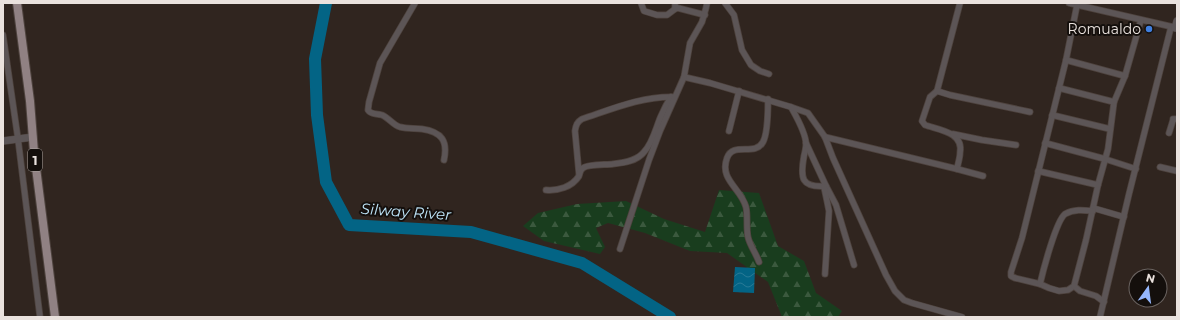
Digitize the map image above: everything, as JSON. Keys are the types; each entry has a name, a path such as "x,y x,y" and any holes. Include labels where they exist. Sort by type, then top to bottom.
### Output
{"main road":[{"name":"1","path":"17,3 55,317"}],"street":[{"path":"415,3 380,63 368,110 372,114 385,117 398,126 410,129 423,129 441,137 446,147 444,160"},
{"path":"641,3 644,11 657,15 667,15 675,6 705,15"},
{"path":"620,249 654,145 684,77 690,43 705,15 707,3"},
{"path":"725,3 735,18 742,50 751,65 770,74"},
{"path":"960,3 937,91 930,97 922,121 925,125 952,134 1016,145"},
{"path":"1069,3 1141,20 1175,26 1136,169 1100,317"},
{"path":"1077,5 1066,60 1022,238 1011,274 1011,276 1015,278 1040,284 1049,288 1062,291 1068,290 1074,286 1105,159 1114,102 1125,76 1141,20"},
{"path":"3,35 18,139 40,317"},
{"path":"1066,60 1125,76"},
{"path":"684,77 768,99 808,113 825,137 891,286 904,300 962,317"},
{"path":"1059,88 1114,102"},
{"path":"937,91 1030,112"},
{"path":"729,131 739,92"},
{"path":"579,174 575,131 576,124 578,122 626,104 645,99 674,97"},
{"path":"546,190 552,191 565,188 578,177 583,168 587,166 613,164 637,158 644,152 654,135 665,107 674,97"},
{"path":"759,262 748,236 746,206 728,179 726,164 727,157 736,149 758,148 763,142 766,132 768,99"},
{"path":"791,106 825,186 836,205 854,265"},
{"path":"1052,115 1110,129"},
{"path":"1169,134 1173,119 1177,119"},
{"path":"952,134 960,145 957,168"},
{"path":"825,137 957,168 983,176"},
{"path":"3,141 33,138"},
{"path":"806,143 802,168 803,180 808,185 825,186"},
{"path":"1045,143 1136,169"},
{"path":"1160,167 1177,171"},
{"path":"1038,171 1098,185"},
{"path":"825,186 828,211 825,274"},
{"path":"1040,284 1046,256 1061,217 1074,211 1093,210 1124,217"},
{"path":"1074,286 1080,291 1096,296 1104,302"}],"green space":[{"path":"719,190 759,193 778,246 804,261 816,293 842,311 838,317 782,317 768,282 727,253 690,251 645,233 608,223 596,228 605,247 600,254 544,241 523,226 538,213 577,204 626,201 664,219 705,232"}],"water":[{"path":"735,267 755,268 754,293 733,292"}],"waterway":[{"name":"Silway River","path":"326,3 315,59 317,115 326,182 349,225 471,232 582,263 670,317"}],"place":[{"name":"Romualdo","path":"1149,29"}]}
